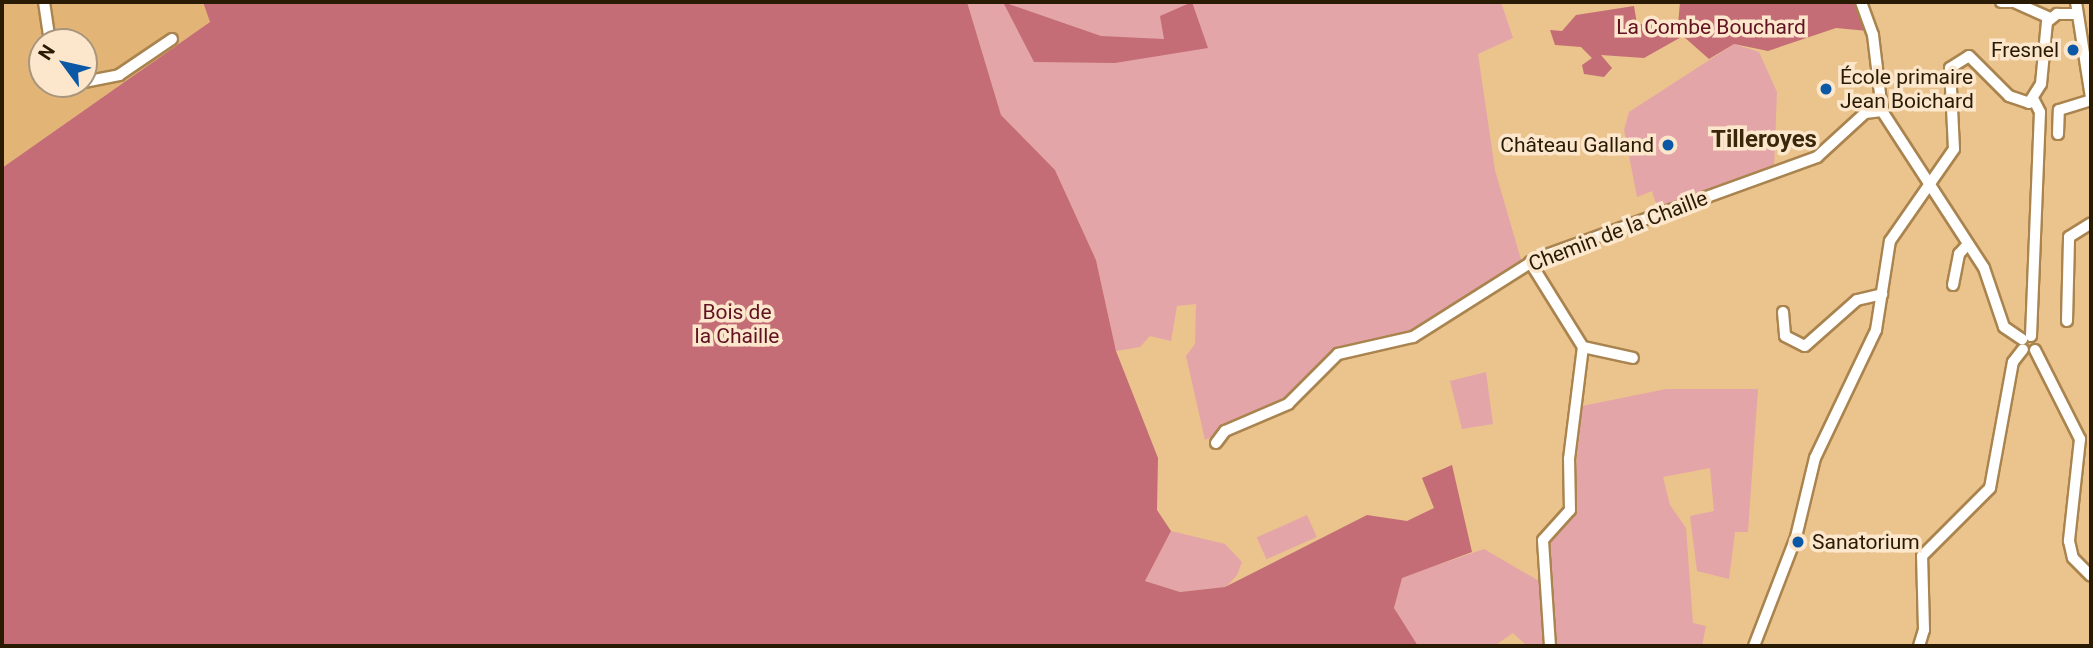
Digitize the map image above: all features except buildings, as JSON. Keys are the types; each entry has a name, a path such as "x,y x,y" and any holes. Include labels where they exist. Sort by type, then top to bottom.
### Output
{"street":[{"path":"44,2 48,28"},
{"path":"1861,2 1873,34 1882,111 1968,244 2004,327 2035,350 2080,439 2069,541 2073,558 2091,576"},
{"path":"2001,2 2013,2 2050,18 2076,6 2091,99 2059,110 2058,134"},
{"path":"1919,646 1924,630 1922,556 1990,488 2013,362 2026,342 2040,112 2035,100 2050,18"},
{"path":"98,79 118,75 172,39"},
{"path":"1754,646 1796,537 1815,458 1874,338 1890,241 1927,183 1954,149 1949,74 1958,57 1975,59 2018,102 2035,100"},
{"name":"Chemin de la Chaille","path":"1216,443 1224,431 1288,404 1338,354 1413,337 1530,262 1817,158 1865,113 1882,111"},
{"path":"2067,321 2070,237 2091,223"},
{"path":"1953,285 1959,254 1968,244"},
{"path":"1530,262 1583,347 1569,459 1570,510 1543,540 1550,646"},
{"path":"1783,312 1785,336 1805,346 1857,300 1882,294"},
{"path":"1583,347 1633,358"}],"shaded area":[{"path":"2,2 203,2 210,22 2,168"},
{"path":"967,2 1501,2 1513,38 1478,54 1495,170 1522,263 1411,334 1334,354 1292,397 1205,440 1186,356 1195,344 1196,304 1177,306 1171,341 1150,336 1140,347 1116,351 1096,260 1055,170 1001,115"},
{"path":"1734,44 1759,52 1777,92 1774,168 1658,210 1652,191 1637,197 1624,130 1629,112"},
{"path":"1486,372 1493,424 1462,429 1450,381"},
{"path":"1666,389 1758,389 1748,532 1735,532 1729,579 1697,571 1690,516 1714,511 1710,468 1663,477 1670,505 1686,528 1693,623 1706,626 1702,646 1527,646 1513,633 1494,646 1418,646 1407,637 1394,608 1402,577 1484,549 1546,585 1546,541 1571,514 1582,406"},
{"path":"1307,515 1317,537 1267,559 1257,537"},
{"path":"1171,531 1225,544 1242,562 1237,575 1226,587 1180,592 1145,581"}],"green space":[{"name":"Bois de la Chaille","path":"203,2 967,2 1001,115 1055,170 1096,260 1116,351 1158,458 1157,510 1171,531 1145,581 1180,592 1225,587 1367,515 1407,521 1434,508 1422,478 1452,465 1472,552 1402,578 1394,608 1418,646 2,646 2,168 210,22"},
{"path":"1003,2 1101,36 1164,39 1160,16 1192,2 1208,48 1115,63 1034,62"},
{"name":"La Combe Bouchard","path":"1680,2 1855,2 1868,31 1836,28 1768,51 1734,44 1709,59 1683,36 1644,58 1601,55 1612,68 1604,77 1584,74 1582,65 1592,58 1581,47 1555,45 1550,30 1562,31 1576,15 1634,6 1637,24 1678,25"}],"place":[{"name":"Fresnel","path":"2073,50"},
{"name":"École primaire Jean Boichard","path":"1826,89"},
{"name":"Château Galland","path":"1668,145"},
{"name":"Sanatorium","path":"1798,542"}],"district":[{"name":"Tilleroyes","path":"1764,140"}]}
